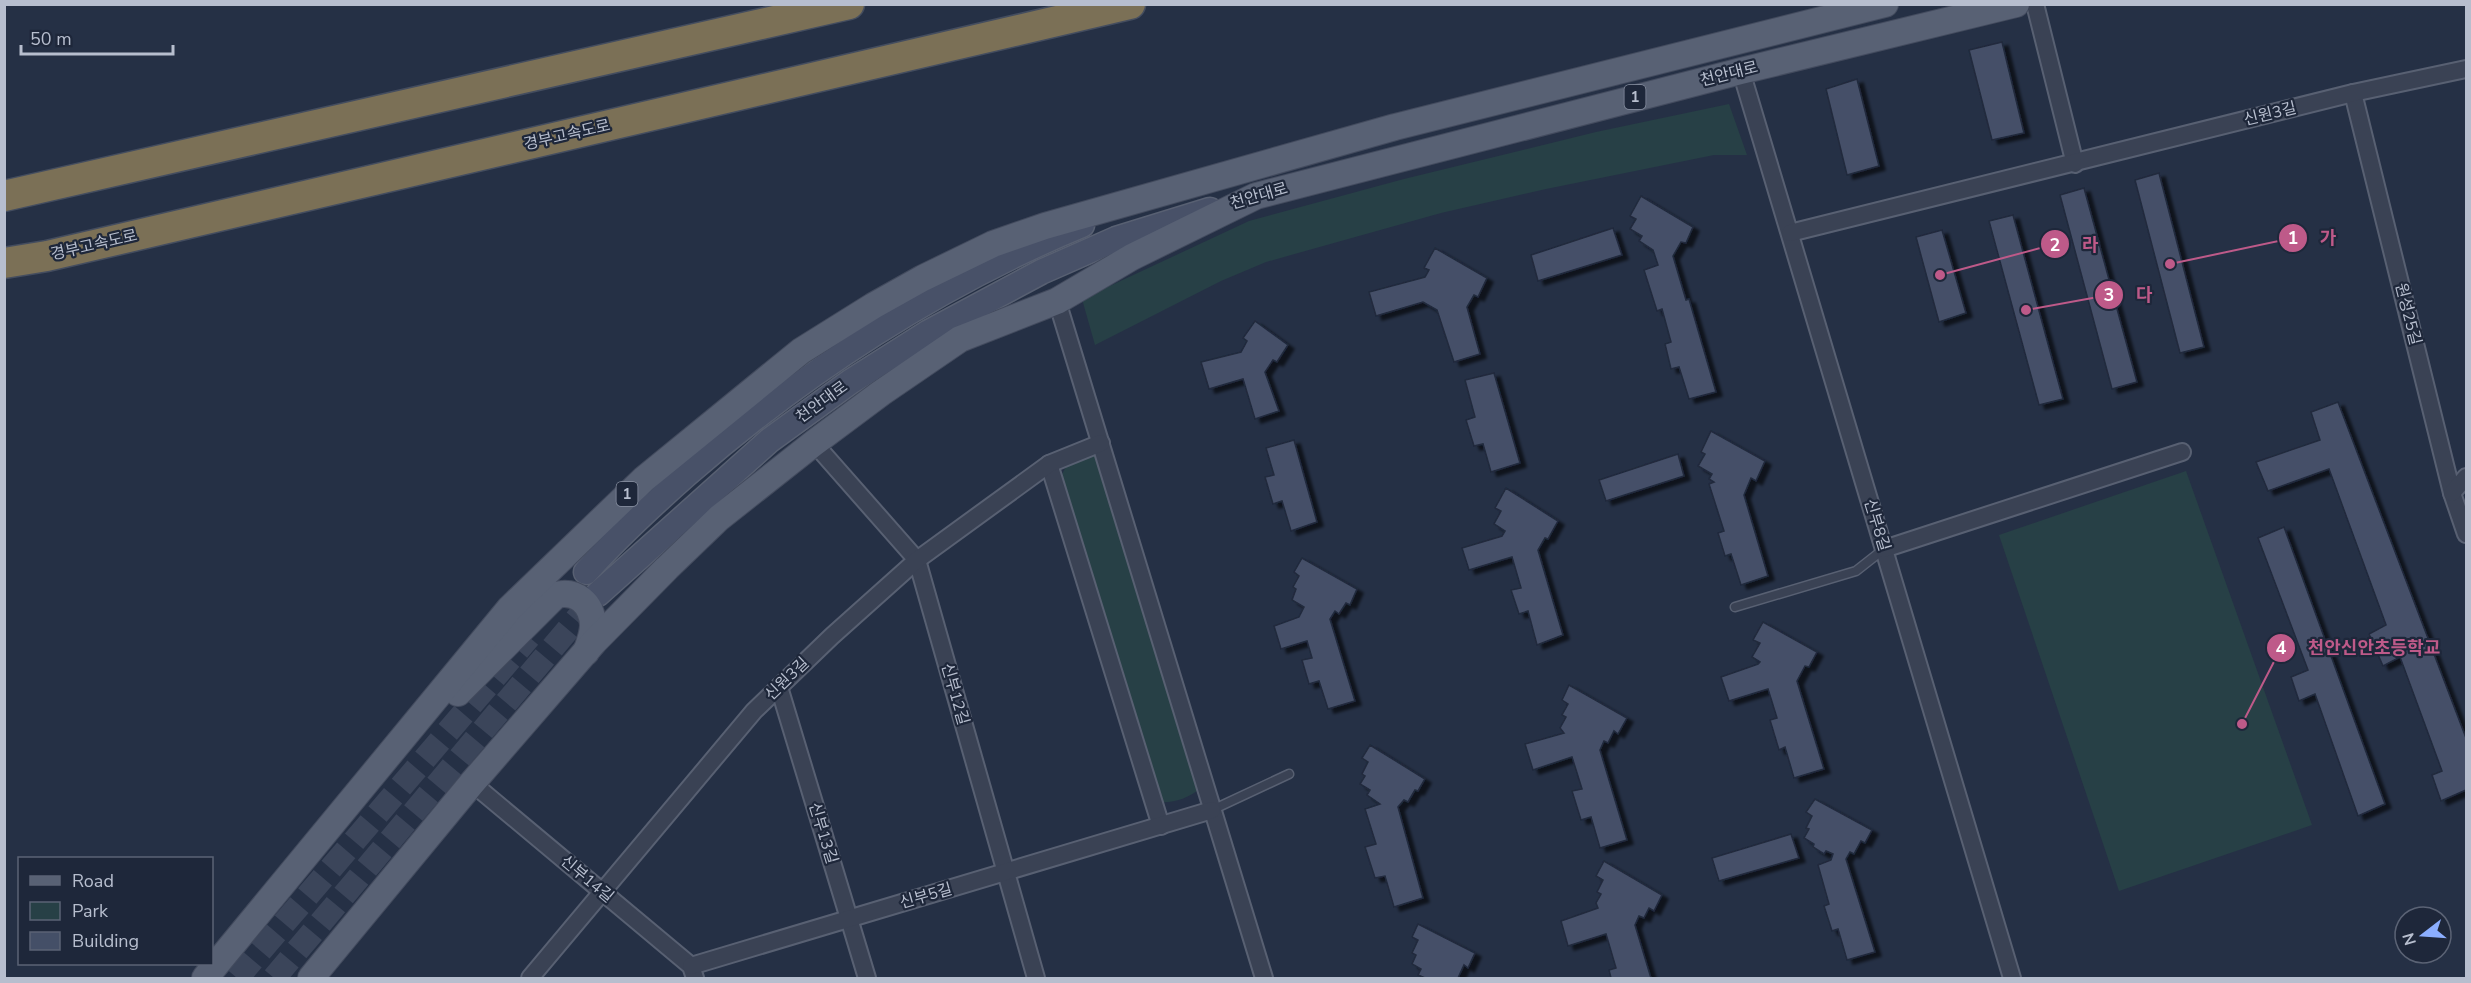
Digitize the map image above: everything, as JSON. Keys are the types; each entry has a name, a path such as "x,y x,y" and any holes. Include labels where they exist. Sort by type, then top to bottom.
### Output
{"highway":[{"path":"4,196 849,4"},
{"name":"경부고속도로","path":"4,264 47,256 1130,4"}],"main road":[{"name":"천안대로","path":"585,572 605,550 731,436 789,391 850,350 946,291 1056,235 1182,185 1395,127 1885,4"},
{"name":"천안대로","path":"598,594 770,441 849,382 929,332 1041,272 1116,239 1256,196 1741,71 2016,4"},
{"name":"1","path":"205,978 510,608 644,479 801,351 873,306 993,244 1182,185"},
{"name":"1","path":"311,978 472,783 586,653 667,568 719,518 814,442 960,339 1057,301 1132,257 1256,196"},
{"path":"342,810 556,595 572,594 581,598 586,604 593,625 586,653"}],"street":[{"path":"2035,4 2074,164"},
{"name":"신원3길","path":"1790,233 2353,93 2466,69"},
{"name":"신부8길","path":"1741,71 2012,978"},
{"name":"원성25길","path":"2353,93 2452,493 2466,534"},
{"path":"1057,301 1264,978"},
{"name":"신부12길","path":"814,442 917,561 1036,978"},
{"name":"신원3길","path":"530,978 754,711 832,636 917,561 1049,464 1101,443"},
{"path":"1884,549 2182,452"},
{"path":"1049,464 1161,826"},
{"path":"2452,493 2466,477"},
{"name":"신부13길","path":"779,687 867,978"},
{"name":"신부14길","path":"472,783 603,892 693,972"},
{"name":"신부5길","path":"693,972 849,918 1212,810"}],"lane":[{"path":"1735,607 1856,570 1884,549"},
{"path":"1212,810 1289,774"}],"green space":[{"path":"1729,104 1747,155 1714,155 1546,189 1441,213 1266,262 1221,281 1095,345 1082,299 1249,221 1404,179 1596,132"},
{"path":"1089,453 1097,455 1200,788 1187,797 1175,801 1159,802 1061,476 1066,467"},
{"path":"2186,471 2312,825 2119,891 1999,535"}],"building":[{"path":"2002,42 2024,133 1992,140 1969,50"},
{"path":"1857,79 1879,166 1847,175 1826,89"},
{"path":"2159,173 2204,347 2180,353 2135,180"},
{"path":"2084,188 2137,382 2112,389 2060,195"},
{"path":"1641,196 1693,227 1686,243 1681,242 1673,256 1686,300 1689,299 1716,392 1689,399 1679,367 1671,369 1665,344 1671,342 1662,309 1657,311 1644,270 1658,265 1653,250 1639,241 1642,236 1630,229 1636,219 1630,216"},
{"path":"2013,215 2063,399 2039,405 1989,221"},
{"path":"1613,228 1622,255 1538,281 1531,255"},
{"path":"1942,230 1966,313 1939,322 1916,237"},
{"path":"1435,248 1487,278 1478,297 1474,295 1467,307 1480,354 1454,362 1437,310 1423,302 1376,316 1369,292 1425,277 1429,270 1424,268"},
{"path":"1255,321 1288,345 1277,362 1273,360 1265,372 1279,411 1255,419 1243,379 1209,389 1201,362 1241,352 1247,341 1243,338"},
{"path":"1494,373 1520,463 1491,472 1483,444 1474,446 1466,420 1475,417 1465,380"},
{"path":"2338,402 2466,738 2466,790 2441,801 2432,775 2442,771 2400,657 2383,666 2369,634 2386,625 2329,469 2268,491 2256,462 2320,440 2311,412"},
{"path":"1711,431 1765,461 1756,481 1751,478 1744,495 1768,576 1741,585 1731,554 1725,556 1718,533 1724,531 1709,484 1714,482 1709,479 1712,474 1698,466 1705,454 1701,452"},
{"path":"1294,440 1317,522 1291,531 1282,501 1273,504 1265,477 1274,475 1266,448"},
{"path":"1678,454 1684,476 1606,501 1599,480"},
{"path":"1506,488 1558,521 1548,539 1545,538 1538,550 1563,635 1537,645 1528,611 1519,614 1511,590 1521,588 1512,557 1469,570 1462,548 1502,536 1505,531 1494,524 1501,511 1495,508"},
{"path":"2284,527 2385,804 2358,816 2315,694 2299,701 2291,677 2308,670 2258,538"},
{"path":"1302,558 1357,589 1350,605 1346,603 1339,614 1335,611 1330,619 1355,701 1328,709 1319,681 1309,684 1302,660 1312,658 1307,641 1281,649 1274,626 1299,617 1304,607 1292,600 1296,589 1293,587 1299,576 1294,572"},
{"path":"1763,622 1817,652 1809,667 1805,666 1797,681 1824,769 1794,778 1785,747 1779,750 1770,720 1777,718 1768,689 1729,701 1721,677 1760,662 1752,657 1760,643 1753,640"},
{"path":"1569,685 1627,718 1618,734 1614,731 1608,743 1604,741 1600,750 1627,840 1600,848 1591,817 1581,820 1572,791 1582,789 1572,757 1533,770 1525,744 1564,733 1560,728 1566,717 1562,715 1568,704 1562,700"},
{"path":"1370,745 1425,779 1408,802 1404,800 1398,807 1423,898 1394,907 1385,876 1375,878 1365,847 1376,844 1365,809 1380,804 1367,795 1370,790 1360,784 1365,776 1362,774 1368,762 1362,758"},
{"path":"1815,799 1872,830 1865,843 1861,841 1854,854 1850,852 1846,859 1875,952 1847,960 1838,929 1832,931 1824,906 1829,904 1818,865 1831,860 1833,854 1826,851 1824,854 1804,838 1812,816 1806,812"},
{"path":"1791,834 1799,858 1719,881 1712,858"},
{"path":"1604,861 1662,895 1654,911 1649,908 1644,918 1639,916 1635,925 1651,978 1611,978 1609,970 1616,968 1606,934 1568,946 1561,921 1598,908 1596,903 1601,894 1597,892 1603,880 1596,876"},
{"path":"1418,924 1475,953 1468,968 1464,965 1458,978 1425,978 1418,975 1421,969 1412,964 1416,955 1412,953 1418,940 1412,937"}],"tunnel":[{"path":"274,978 598,594"},
{"path":"237,978 529,637"}],"place":[{"name":"가","path":"2170,264"},
{"name":"라","path":"1940,275"},
{"name":"다","path":"2026,310"},
{"name":"천안신안초등학교","path":"2242,724"}]}
